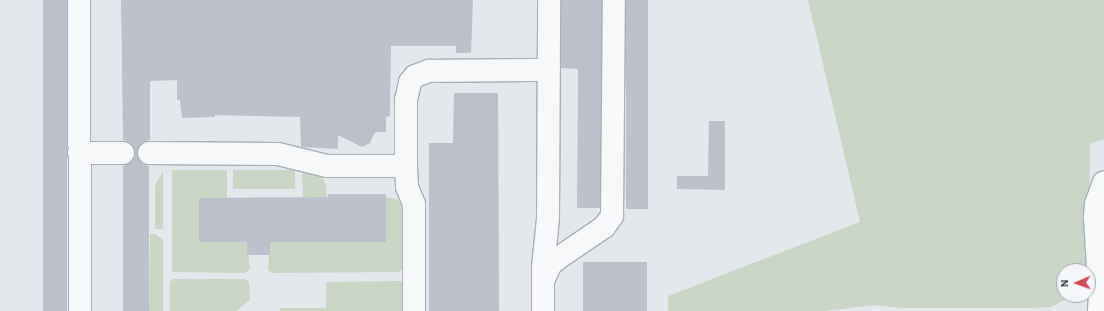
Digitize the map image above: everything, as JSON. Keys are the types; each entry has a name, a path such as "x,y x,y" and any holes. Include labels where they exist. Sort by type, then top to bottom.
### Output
{"street":[{"path":"79,0 80,311"},
{"path":"543,311 542,281 548,219 549,0"},
{"path":"542,281 550,265 556,259 604,227 612,216 614,0"},
{"path":"414,311 414,204 407,186 406,166 406,95 410,82 415,76 429,71 549,70"},
{"path":"79,153 123,153"},
{"path":"150,153 278,154 327,166 406,166"},
{"path":"1099,311 1095,217 1096,204 1104,182"},
{"path":"1099,285 1104,237"}],"green space":[{"path":"808,0 1104,0 1104,139 1090,144 1089,263 1056,263 1056,303 1058,303 1050,307 1033,308 902,308 873,305 824,311 668,311 668,296 860,222"},
{"path":"172,170 227,170 227,198 199,198 199,242 247,242 250,269 245,273 172,272"},
{"path":"233,170 295,170 295,189 233,189"},
{"path":"302,170 321,175 326,185 327,197 303,197"},
{"path":"163,171 163,229 155,229 155,185"},
{"path":"386,197 396,199 403,205 408,263 399,272 271,273 268,269 270,242 386,242"},
{"path":"150,234 155,234 163,240 163,311 149,311"},
{"path":"173,279 245,279 249,282 250,300 236,311 170,311 170,282"},
{"path":"400,281 408,287 408,311 280,311 280,308 326,308 326,282"}],"building":[{"path":"43,0 67,0 67,311 43,311"},
{"path":"121,0 473,0 471,53 456,53 456,46 391,46 390,116 386,117 386,132 375,132 370,143 362,147 338,135 338,149 301,147 300,117 215,115 215,117 182,118 180,100 177,100 177,80 150,81 150,140 143,142 137,153 142,164 149,166 149,311 123,311 123,166 134,160 135,153 130,142 123,140"},
{"path":"561,0 602,0 600,208 577,208 578,69 561,68"},
{"path":"626,0 648,0 648,209 626,209"},
{"path":"454,93 498,93 499,311 429,311 429,143 453,143"},
{"path":"709,121 725,121 725,190 677,189 677,176 708,176"},
{"path":"328,194 386,194 386,242 270,242 270,255 247,255 247,242 199,242 199,198 328,197"},
{"path":"583,262 647,262 647,311 583,311"}]}
